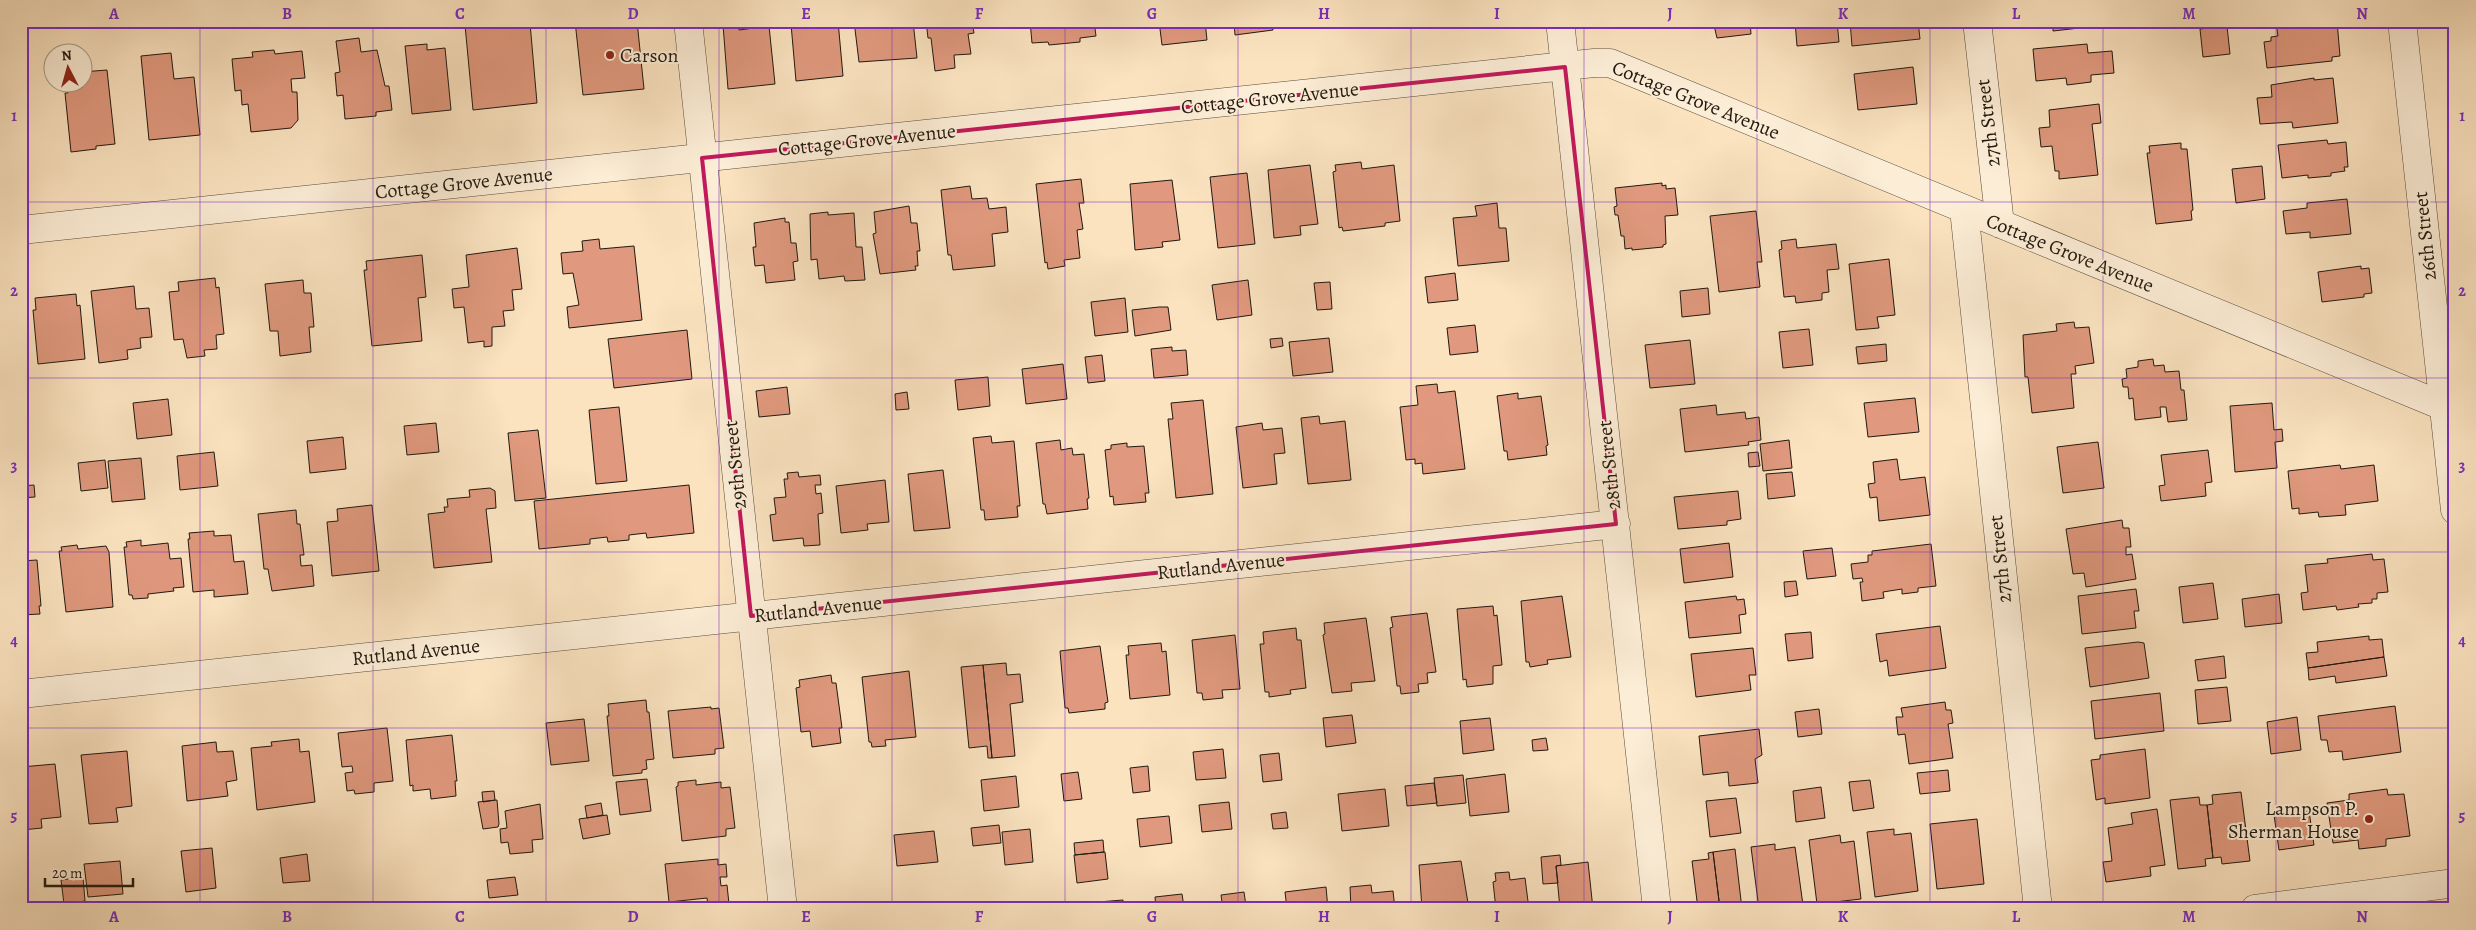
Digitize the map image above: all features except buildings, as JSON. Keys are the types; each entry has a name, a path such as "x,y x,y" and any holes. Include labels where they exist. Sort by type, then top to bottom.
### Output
{"street":[{"name":"29th Street","path":"688,21 782,909"},
{"name":"28th Street","path":"1560,21 1657,909"},
{"name":"27th Street","path":"1977,21 2000,224"},
{"name":"26th Street","path":"2402,21 2449,408 2455,510"},
{"name":"Cottage Grove Avenue","path":"21,230 1565,66 1610,63 2449,408"},
{"name":"27th Street","path":"1964,209 2038,909"},
{"name":"Rutland Avenue","path":"21,694 1616,524"},
{"path":"2255,909 2455,883"}],"highlighted area":[{"path":"1565,67 1616,524 751,616 702,158"}],"place":[{"name":"Carson","path":"610,55"},
{"name":"Lampson P. Sherman House","path":"2369,819"}]}
